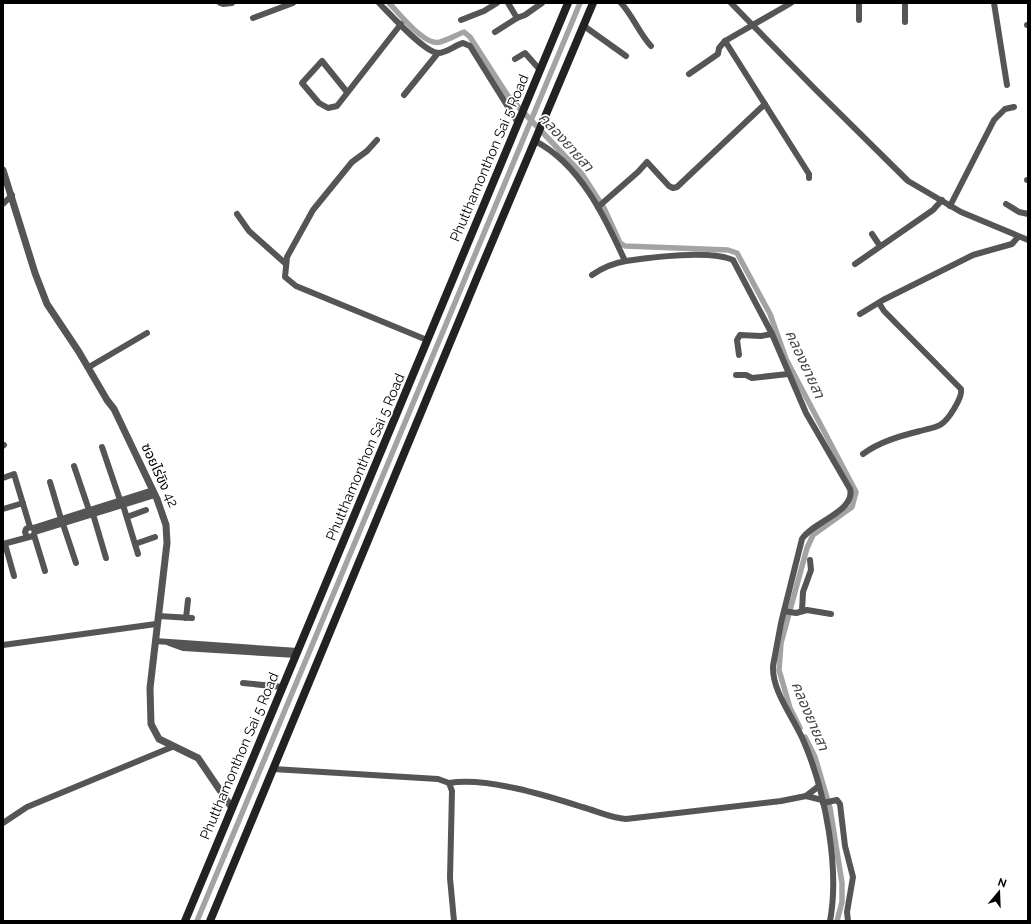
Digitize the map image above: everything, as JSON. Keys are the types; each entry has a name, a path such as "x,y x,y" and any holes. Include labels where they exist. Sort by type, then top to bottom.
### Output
{"main road":[{"name":"Phutthamonthon Sai 5 Road","path":"185,921 568,3"},
{"path":"210,921 535,140 594,3"}],"street":[{"path":"220,3 232,3"},
{"path":"253,18 293,3"},
{"path":"379,3 423,46 438,53 445,52 463,42 470,46 518,121"},
{"path":"460,20 484,11 497,3"},
{"path":"508,3 517,18"},
{"path":"495,32 517,18 525,15 542,3"},
{"path":"620,3 628,11 644,38 651,46"},
{"path":"732,3 908,182 920,190 942,200 950,206 1028,240"},
{"path":"688,74 718,54 719,48 726,41 752,24 791,3"},
{"path":"858,3 859,20"},
{"path":"905,3 905,22"},
{"path":"994,3 1007,85"},
{"path":"347,92 322,61 302,83 319,104 328,108 337,106 400,24"},
{"path":"584,26 626,56"},
{"path":"726,41 809,174 809,178"},
{"path":"404,95 438,53"},
{"path":"516,59 525,53 540,70"},
{"path":"599,207 647,162 669,186 673,188 677,187 765,104"},
{"path":"950,206 994,120 1005,109 1014,107"},
{"path":"377,140 348,165 313,210 288,257 285,277 296,286 427,340"},
{"path":"535,140 545,146 576,175 599,207 625,261"},
{"name":"ซอยไร่ขิง 42","path":"3,170 47,304 114,409 165,518 167,532 150,688 150,715 155,733 159,739 198,758 232,808"},
{"path":"3,204 12,195"},
{"path":"855,264 933,210 942,200"},
{"path":"1006,204 1019,212 1028,214"},
{"path":"237,214 249,231 286,264"},
{"path":"872,234 880,246"},
{"path":"860,314 973,255 1012,244 1019,237 1028,236"},
{"path":"592,274 600,269 625,261 692,255 733,260 772,334 806,413 846,480 851,494 846,504 805,535 786,611 773,673 778,691 806,746 824,801 834,876 834,892 830,921"},
{"path":"863,454 872,448 894,438 940,425 951,414 962,394 961,389 884,311 879,303"},
{"path":"88,367 147,333"},
{"path":"739,355 737,340 740,336 761,336 772,334"},
{"path":"736,375 747,375 752,378 788,374"},
{"path":"102,447 127,517 138,554"},
{"path":"74,466 106,558"},
{"path":"3,478 14,474 45,571"},
{"path":"50,482 76,563"},
{"path":"14,576 4,544 62,521 154,492"},
{"path":"3,509 23,503"},
{"path":"127,517 146,510"},
{"path":"135,544 155,537"},
{"path":"799,612 803,592 811,570 810,560"},
{"path":"3,645 157,620 189,618 188,600"},
{"path":"786,611 831,614"},
{"path":"155,641 167,642 174,646 183,648 297,653"},
{"path":"243,683 282,687"},
{"path":"3,823 27,807 172,746"},
{"path":"274,770 438,779 449,783 471,780 551,797 611,816 626,819 781,801 806,796 819,786"},
{"path":"449,783 452,791 450,878 454,921"},
{"path":"806,796 824,801 837,800 840,804 845,846 852,877 848,904 848,921"}],"waterway":[{"name":"คลองยายสา","path":"389,3 413,28 427,39 434,42 440,42 464,32 470,37 508,96 582,174 604,208 620,243 625,246 728,250 737,253 770,314 786,359 856,492 852,507 813,535 807,548 781,643 779,670 790,708 800,728"},
{"path":"197,921 580,3"},
{"name":"คลองยายสา","path":"805,737 815,757 830,808 842,883 842,902 837,921"}]}
